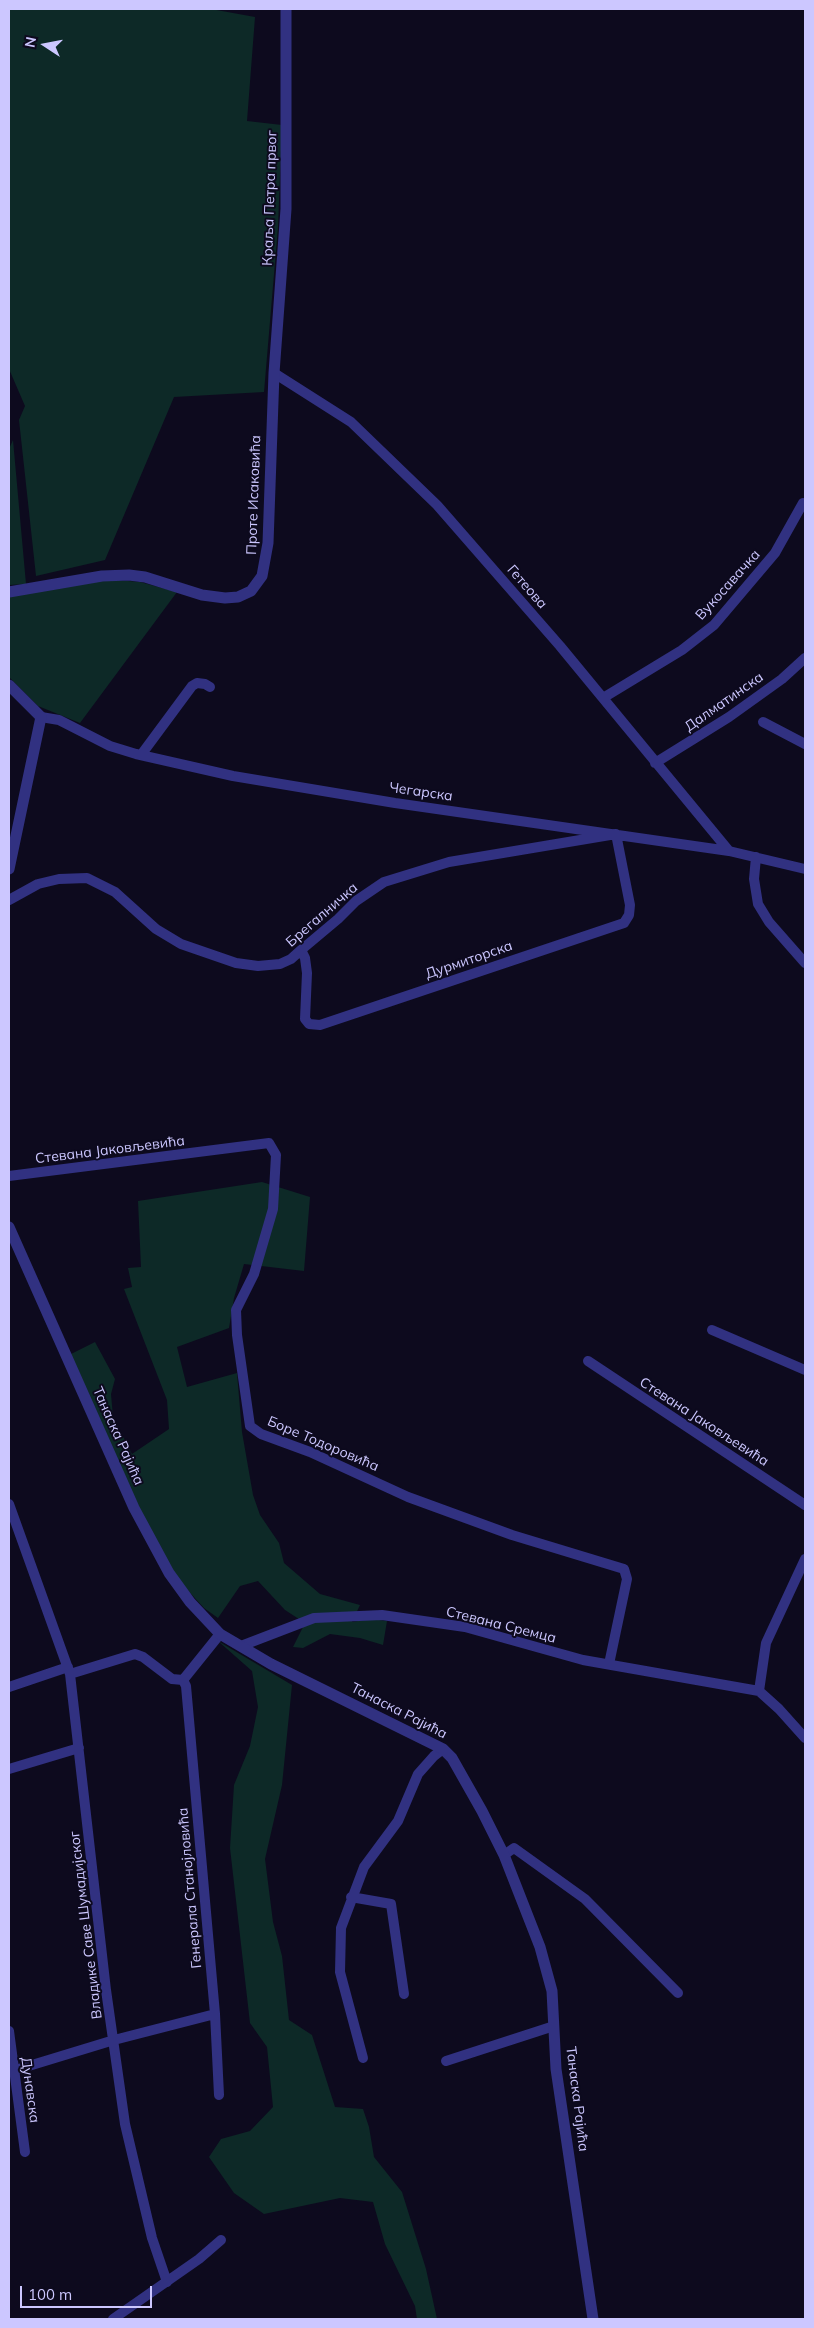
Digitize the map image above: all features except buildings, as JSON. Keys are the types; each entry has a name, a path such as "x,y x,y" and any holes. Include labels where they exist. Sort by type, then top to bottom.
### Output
{"street":[{"name":"Краља Петра првог","path":"274,387 286,209 286,9"},
{"name":"Гетеова","path":"274,373 351,422 437,505 603,698 729,852"},
{"name":"Проте Исаковића","path":"9,592 102,576 129,575 202,595 225,598 238,597 251,591 262,576 266,562 274,387"},
{"name":"Вукосавачка","path":"603,698 682,650 714,626 775,553 803,503"},
{"name":"Далматинска","path":"655,763 736,712 782,679 805,658"},
{"path":"141,755 192,686 197,683 210,687"},
{"path":"9,685 41,717 9,869"},
{"name":"Чегарска","path":"41,717 59,720 110,746 141,755 298,787 729,852 805,869"},
{"path":"763,722 805,744"},
{"name":"Брегалничка","path":"9,900 38,884 73,877 87,878 115,892 156,929 181,944 236,963 258,966 280,964 291,959 356,901 384,882 449,862 616,834"},
{"name":"Дурмиторска","path":"301,950 306,958 306,1019 310,1024 320,1025 624,923 629,915 630,905 616,834"},
{"path":"756,857 754,879 758,904 769,922 805,963"},
{"name":"Боре Тодоровића","path":"214,1151 248,1144 269,1143 276,1155 270,1217 254,1274 236,1310 237,1335 250,1426 261,1434 310,1452 416,1500 503,1532 624,1569 627,1579 609,1664"},
{"name":"Стевана Јаковљевића","path":"9,1176 214,1151"},
{"name":"Танаска Рајића","path":"9,1227 134,1508 150,1541 190,1602 220,1634 271,1664 444,1749 452,1758 469,1787 504,1856 540,1947 552,1990 556,2069 594,2319"},
{"path":"712,1330 805,1370"},
{"name":"Стевана Јаковљевића","path":"588,1361 805,1505"},
{"name":"Владике Саве Шумадијског","path":"9,1504 69,1670 106,1990 125,2124 152,2238 167,2282"},
{"path":"805,1559 766,1643 759,1690 805,1738"},
{"name":"Стевана Сремца","path":"241,1646 314,1618 382,1615 465,1627 526,1645 609,1664 759,1690"},
{"path":"9,1687 135,1654 143,1657 172,1678 183,1680 220,1634"},
{"name":"Генерала Станојловића","path":"183,1680 186,1686 215,2014 219,2095"},
{"path":"9,1769 79,1748"},
{"path":"363,2058 340,1972 341,1928 351,1897 364,1867 398,1821 418,1774 434,1756 444,1749"},
{"path":"504,1856 514,1848 585,1899 678,1993"},
{"path":"351,1897 391,1904 404,1994"},
{"path":"11,2071 114,2040 215,2014"},
{"path":"446,2061 554,2026"},
{"name":"Дунавска","path":"9,2031 11,2071 25,2152"},
{"path":"112,2319 199,2260 221,2240"}],"green space":[{"path":"9,9 211,9 255,17 247,121 282,125 278,227 264,392 174,397 105,560 36,576 19,420 25,406 9,369"},
{"path":"13,440 26,584 9,585 9,449"},
{"path":"104,579 140,582 177,592 80,723 38,706 9,677 9,595"},
{"path":"262,1182 310,1197 304,1271 244,1264 234,1298 229,1328 177,1347 187,1387 237,1373 242,1432 253,1495 260,1515 279,1543 284,1563 320,1594 360,1605 352,1622 370,1619 387,1621 383,1645 360,1638 330,1634 303,1648 293,1647 305,1623 285,1610 258,1581 240,1586 218,1618 204,1608 172,1573 139,1518 69,1355 95,1342 115,1379 111,1394 113,1417 132,1454 169,1429 167,1400 124,1289 132,1287 128,1268 141,1267 138,1201"},
{"path":"218,1641 292,1685 282,1785 265,1859 273,1922 282,1956 289,2020 312,2035 335,2107 363,2109 369,2127 374,2157 402,2192 426,2269 437,2319 417,2319 415,2306 385,2244 373,2202 340,2198 264,2214 234,2193 209,2157 221,2139 250,2131 273,2107 267,2047 250,2023 230,1848 234,1785 250,1746 258,1707 252,1671"}]}
